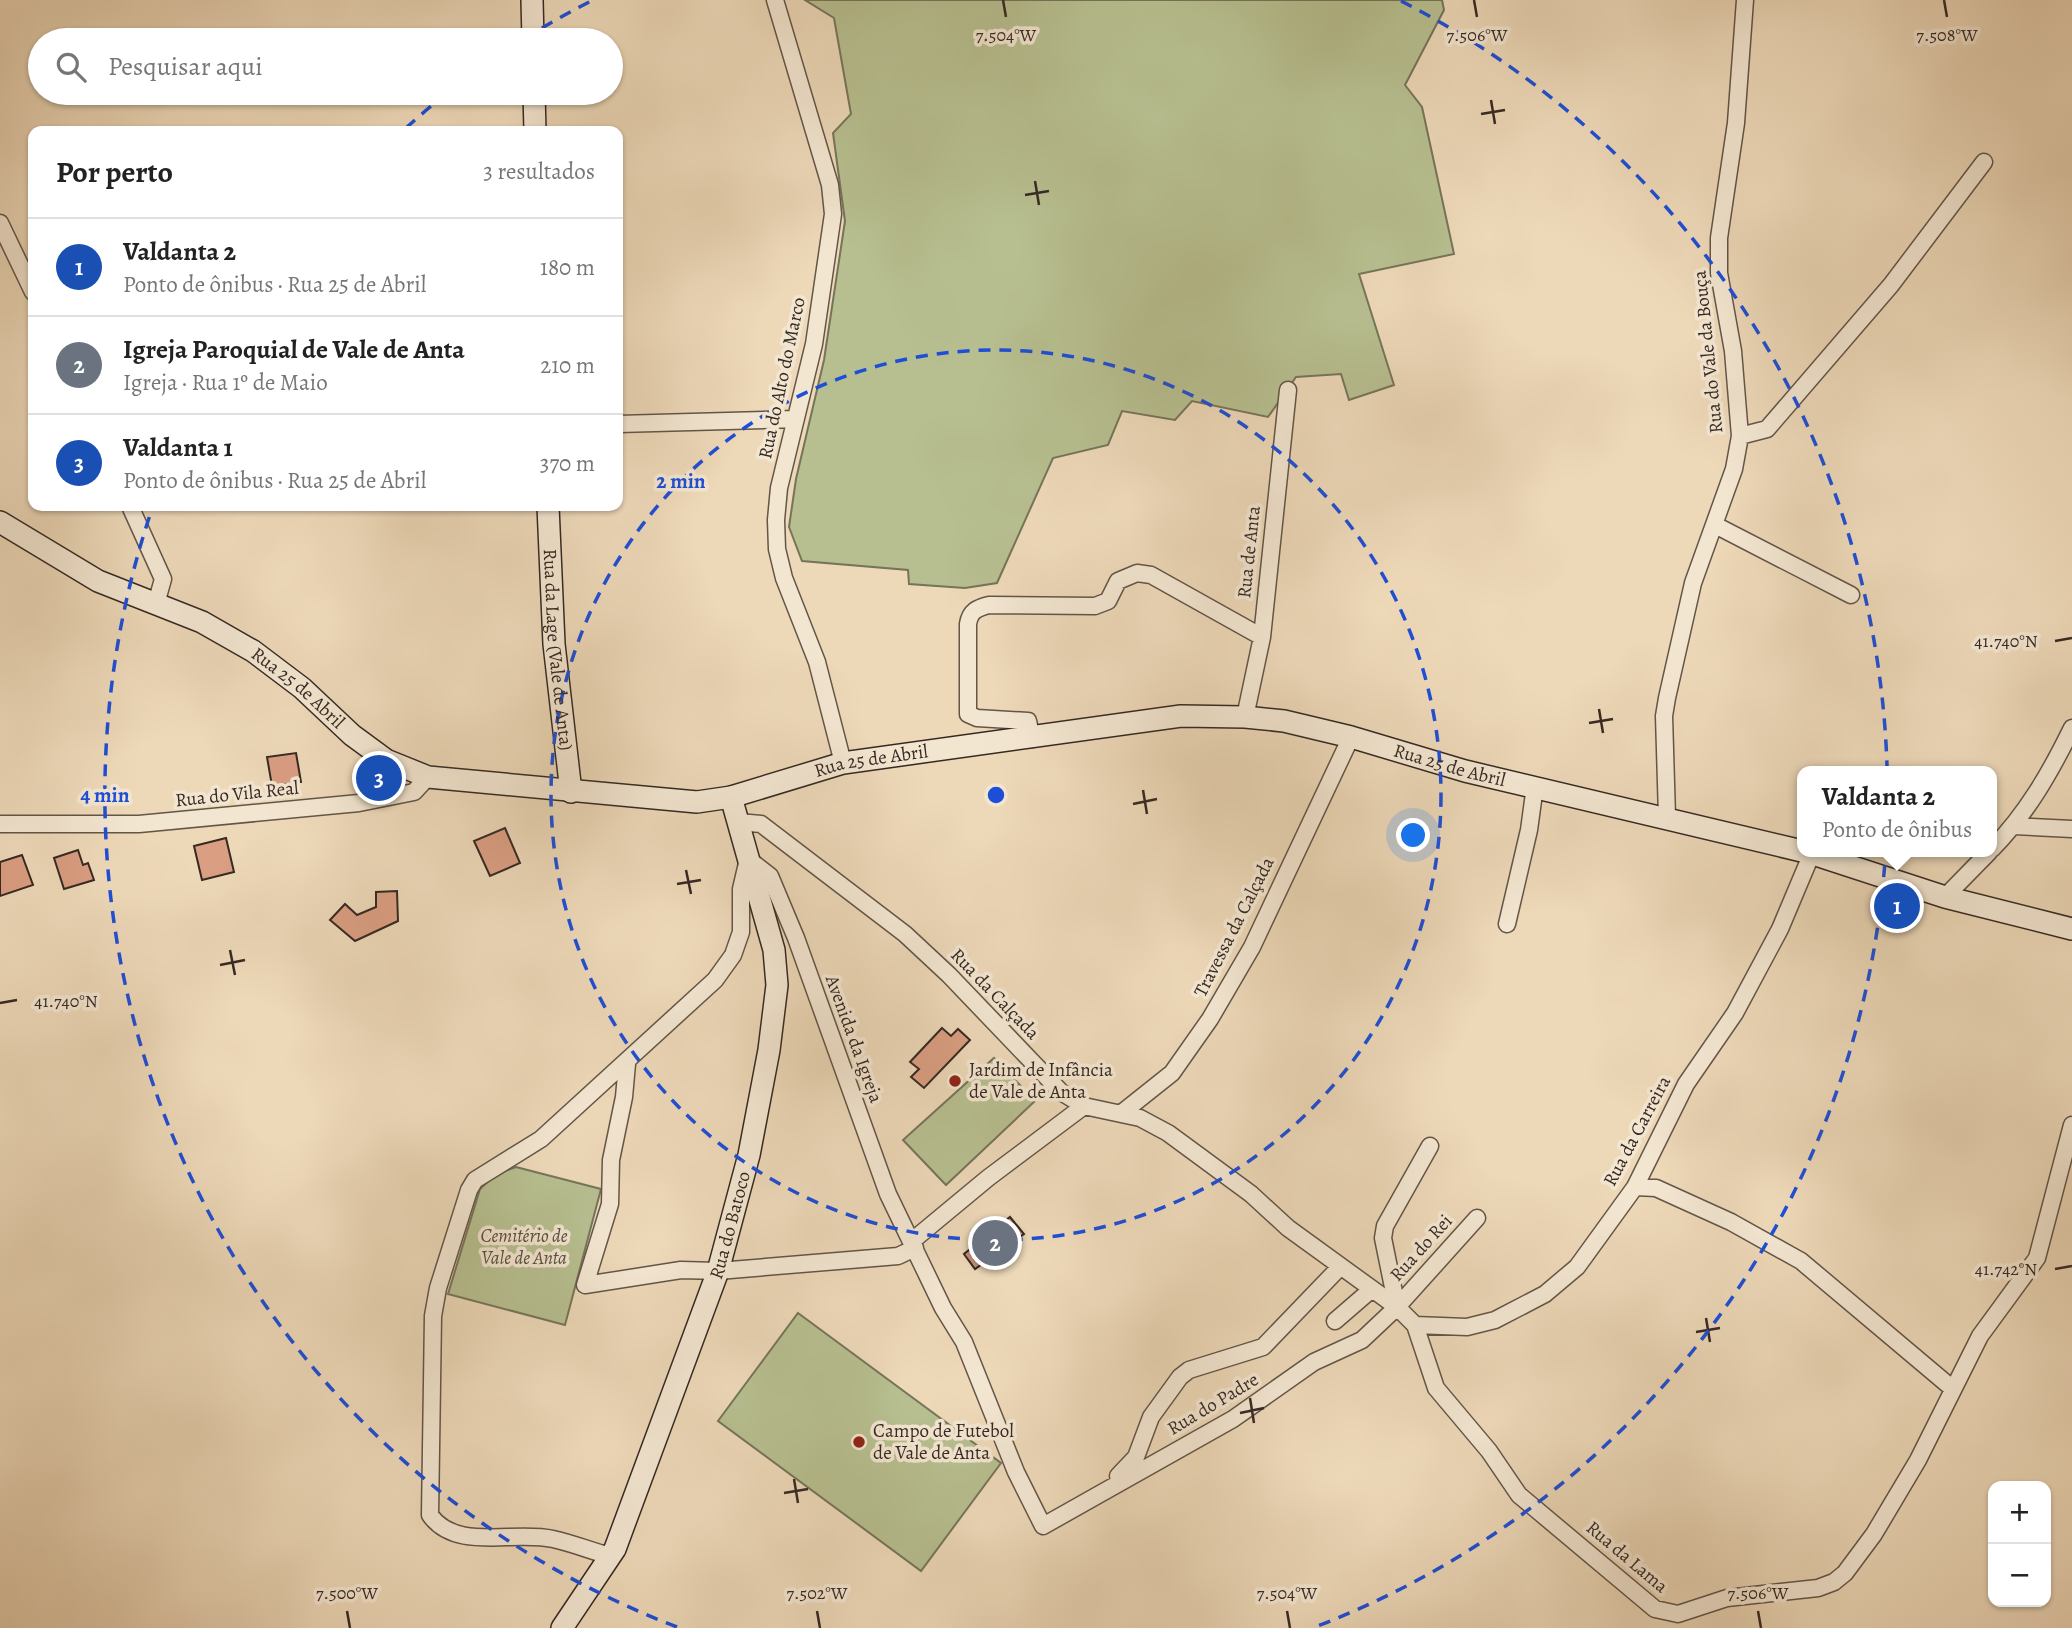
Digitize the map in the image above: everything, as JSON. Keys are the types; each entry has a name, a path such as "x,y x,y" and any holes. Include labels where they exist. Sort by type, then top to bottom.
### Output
{"main road":[{"path":"532,0 533,28"},
{"path":"534,105 535,126"},
{"name":"Rua da Lage (Vale de Anta)","path":"548,511 554,644 571,792"},
{"name":"Rua 25 de Abril","path":"0,522 98,580 202,622 253,651 302,688 352,736 386,760 428,777 663,801 697,802 731,797 844,763 1032,739 1181,716 1245,717 1284,721 1351,737 1465,771 1797,850"},
{"name":"Rua do Batoco","path":"562,1628 610,1556 718,1271 748,1155 769,1050 777,985 774,950 731,797"},
{"name":"Rua 25 de Abril","path":"1822,857 1945,897 2072,929"}],"street":[{"name":"Rua do Alto do Marco","path":"775,0 830,185 833,214 814,344 779,488 777,549 784,578 817,662 844,763"},
{"name":"Rua do Vale da Bouça","path":"1667,817 1664,716 1667,698 1693,583 1734,469 1740,436 1733,351 1719,273 1719,238 1736,123 1745,0"},
{"path":"1740,436 1767,429 1891,285 1984,162"},
{"path":"0,223 28,282"},
{"name":"Rua de Anta","path":"1245,717 1262,637 1288,390"},
{"path":"623,424 796,419"},
{"path":"132,511 163,579 156,604"},
{"path":"1715,525 1852,595"},
{"path":"1032,739 1028,721 977,718 968,714 968,624 969,615 977,608 989,605 1095,606 1108,601 1118,581 1138,573 1151,575 1262,637"},
{"path":"1997,843 2014,826 2046,780 2072,727"},
{"name":"Travessa da Calçada","path":"1123,1112 1172,1073 1210,1019 1252,947 1351,737"},
{"name":"Rua do Vila Real","path":"0,824 139,824 359,803 414,792 428,777"},
{"path":"1507,924 1529,830 1535,786"},
{"name":"Rua da Calçada","path":"738,822 761,824 905,934 1061,1092 1084,1106 1123,1112 1168,1133 1251,1194 1287,1228 1397,1307 1415,1325"},
{"path":"2014,826 2072,829"},
{"name":"Rua da Carreira","path":"1415,1325 1467,1327 1495,1320 1545,1294 1577,1267 1635,1187 1686,1084 1714,1046 1760,967 1805,857"},
{"path":"1945,897 1983,857"},
{"path":"610,1556 551,1538 453,1535 438,1527 430,1515 430,1370 433,1316 438,1288 469,1189 483,1172 541,1139 627,1064 715,980 733,955 741,932 741,889 748,859"},
{"name":"Avenida da Igreja","path":"748,859 770,876 796,937 888,1194 943,1308 980,1375 1016,1472 1043,1526"},
{"path":"627,1064 624,1097 611,1160 610,1204 585,1285 681,1270 718,1271 898,1256 914,1245 988,1178 1084,1106"},
{"name":"Rua da Lama","path":"1415,1325 1436,1388 1489,1451 1519,1495 1655,1609 1678,1614 1727,1598 1818,1588 1834,1582 1845,1573 1874,1534 1918,1460 1980,1336 2037,1258 2072,1125"},
{"path":"1397,1307 1383,1238 1385,1226 1430,1146"},
{"path":"1635,1187 1656,1188 1731,1222 1801,1261 1953,1389"},
{"name":"Rua do Rei","path":"1397,1307 1477,1218"},
{"path":"1113,1488 1119,1474 1136,1457 1151,1417 1180,1377 1189,1370 1262,1348 1340,1267"},
{"path":"1335,1321 1372,1289"},
{"name":"Rua do Padre","path":"1043,1526 1233,1419 1314,1362 1362,1340 1397,1307"}],"green space":[{"path":"805,0 1442,0 1444,10 1405,85 1422,107 1454,254 1359,274 1394,385 1349,400 1341,374 1296,377 1268,417 1192,401 1175,420 1122,411 1108,445 1053,458 997,583 965,588 909,584 908,570 802,561 789,527 796,479 824,360 845,221 833,133 851,114 834,18"},
{"path":"994,1058 1035,1101 946,1185 903,1140"},
{"name":"Cemitério de Vale de Anta","path":"516,1167 601,1189 565,1325 448,1294 480,1189 495,1175"},
{"name":"Campo de Futebol de Vale de Anta","path":"798,1313 1001,1463 921,1571 718,1421"}],"building":[{"path":"296,753 301,782 272,786 267,757"},
{"path":"505,828 520,863 490,876 474,841"},
{"path":"226,838 234,872 202,880 194,846"},
{"path":"78,850 83,865 88,863 94,880 64,889 54,858"},
{"path":"22,855 33,885 0,896 0,862"},
{"path":"397,891 398,921 355,941 330,920 345,904 357,915 376,907 376,892"},
{"path":"942,1028 951,1036 958,1029 970,1040 924,1088 911,1077 919,1069 910,1062"},
{"path":"1010,1217 1024,1234 975,1269 964,1254"}],"place":[{"name":"Valdanta 1","path":"379,778"},
{"name":"Valdanta 2","path":"1897,906"},
{"name":"Jardim de Infância de Vale de Anta","path":"955,1081"},
{"name":"Igreja Paroquial de Vale de Anta","path":"995,1243"},
{"name":"Campo de Futebol de Vale de Anta","path":"859,1442"}]}
